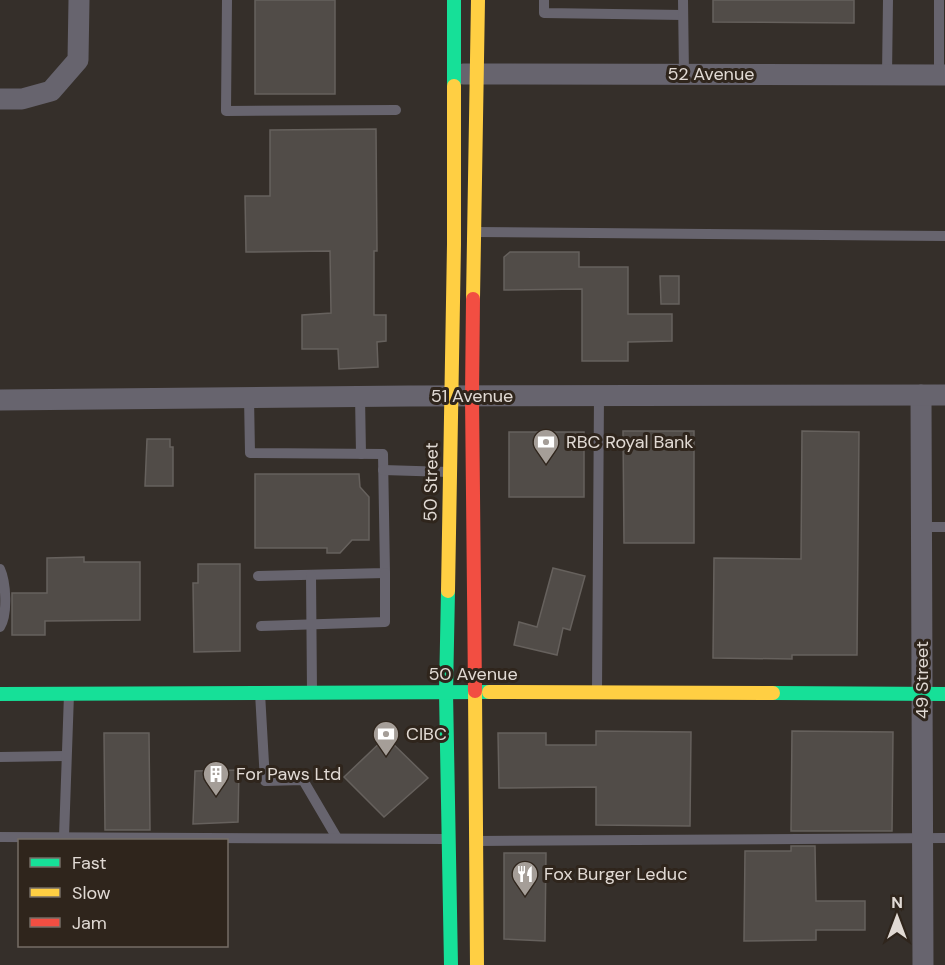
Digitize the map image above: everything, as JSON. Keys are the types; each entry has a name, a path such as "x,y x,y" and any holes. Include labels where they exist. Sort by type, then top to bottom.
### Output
{"main road":[{"name":"50 Street","path":"451,965 446,692 454,244 453,0"},
{"path":"477,965 472,396 478,0"},
{"name":"50 Avenue","path":"0,694 597,692 945,694"}],"street":[{"path":"0,99 22,99 51,92 78,60 79,0"},
{"name":"52 Avenue","path":"453,75 942,75"},
{"name":"49 Street","path":"921,395 923,965"},
{"name":"51 Avenue","path":"0,400 360,396 945,395"}],"lane":[{"path":"227,0 226,111 396,110"},
{"path":"544,0 544,13 683,15"},
{"path":"683,0 684,74"},
{"path":"887,75 888,0"},
{"path":"939,0 942,75"},
{"path":"475,232 945,236"},
{"path":"597,692 599,395"},
{"path":"360,396 361,454"},
{"path":"249,397 250,453 383,454 385,622 261,627"},
{"path":"383,470 449,472"},
{"path":"922,527 945,527"},
{"path":"0,569 5,579 4,621 0,627"},
{"path":"258,576 385,573"},
{"path":"311,575 312,692"},
{"path":"64,837 69,693"},
{"path":"261,693 265,781 303,780 337,838"},
{"path":"0,757 66,756"},
{"path":"0,837 448,839"},
{"path":"477,841 945,838"}],"building":[{"path":"255,0 335,0 335,94 255,94"},
{"path":"713,0 854,0 854,23 713,22"},
{"path":"376,129 377,251 374,251 374,315 386,315 386,341 377,342 378,367 339,369 338,349 302,349 302,315 331,313 330,251 246,252 245,196 270,196 270,130"},
{"path":"510,252 579,252 579,267 628,267 628,314 672,314 672,341 628,342 628,361 582,361 582,289 504,290 504,257"},
{"path":"660,276 679,276 679,304 661,304"},
{"path":"623,431 694,431 694,543 624,543"},
{"path":"802,431 859,432 857,655 792,655 792,659 713,658 714,558 801,559"},
{"name":"RBC Royal Bank","path":"509,432 584,432 584,497 509,497"},
{"path":"147,439 170,439 170,447 173,447 173,486 145,486"},
{"path":"255,474 359,474 360,487 369,497 369,540 352,540 340,553 327,553 327,548 255,548"},
{"path":"84,557 84,562 140,562 140,620 45,621 45,635 12,635 12,593 47,593 47,558"},
{"path":"198,564 240,564 240,651 194,652 193,583 198,583"},
{"path":"553,568 585,576 570,630 563,628 557,655 514,645 519,622 537,627"},
{"path":"596,731 691,732 690,826 596,825 596,787 499,788 498,733 546,733 546,745 596,745"},
{"path":"792,731 893,732 892,831 791,831"},
{"path":"104,733 149,733 150,830 105,830"},
{"name":"CIBC","path":"386,737 428,778 384,817 344,777"},
{"name":"For Paws Ltd","path":"239,770 238,822 193,824 195,771"},
{"path":"791,846 815,846 816,901 865,901 865,930 816,930 816,940 744,941 745,851 791,851"},
{"name":"Fox Burger Leduc","path":"504,853 546,853 545,941 504,939"}],"traffic: fast":[{"path":"454,0 454,86"},
{"path":"448,591 446,692 451,965"},
{"path":"0,694 489,692"},
{"path":"773,693 945,694"}],"traffic: slow":[{"path":"473,299 478,0"},
{"path":"448,591 454,244 454,86"},
{"path":"475,691 477,965"},
{"path":"489,692 773,693"}],"traffic: jam":[{"path":"473,299 475,691"}],"place":[{"name":"RBC Royal Bank","path":"546,465"},
{"name":"CIBC","path":"386,757"},
{"name":"For Paws Ltd","path":"216,797"},
{"name":"Fox Burger Leduc","path":"525,897"}]}
